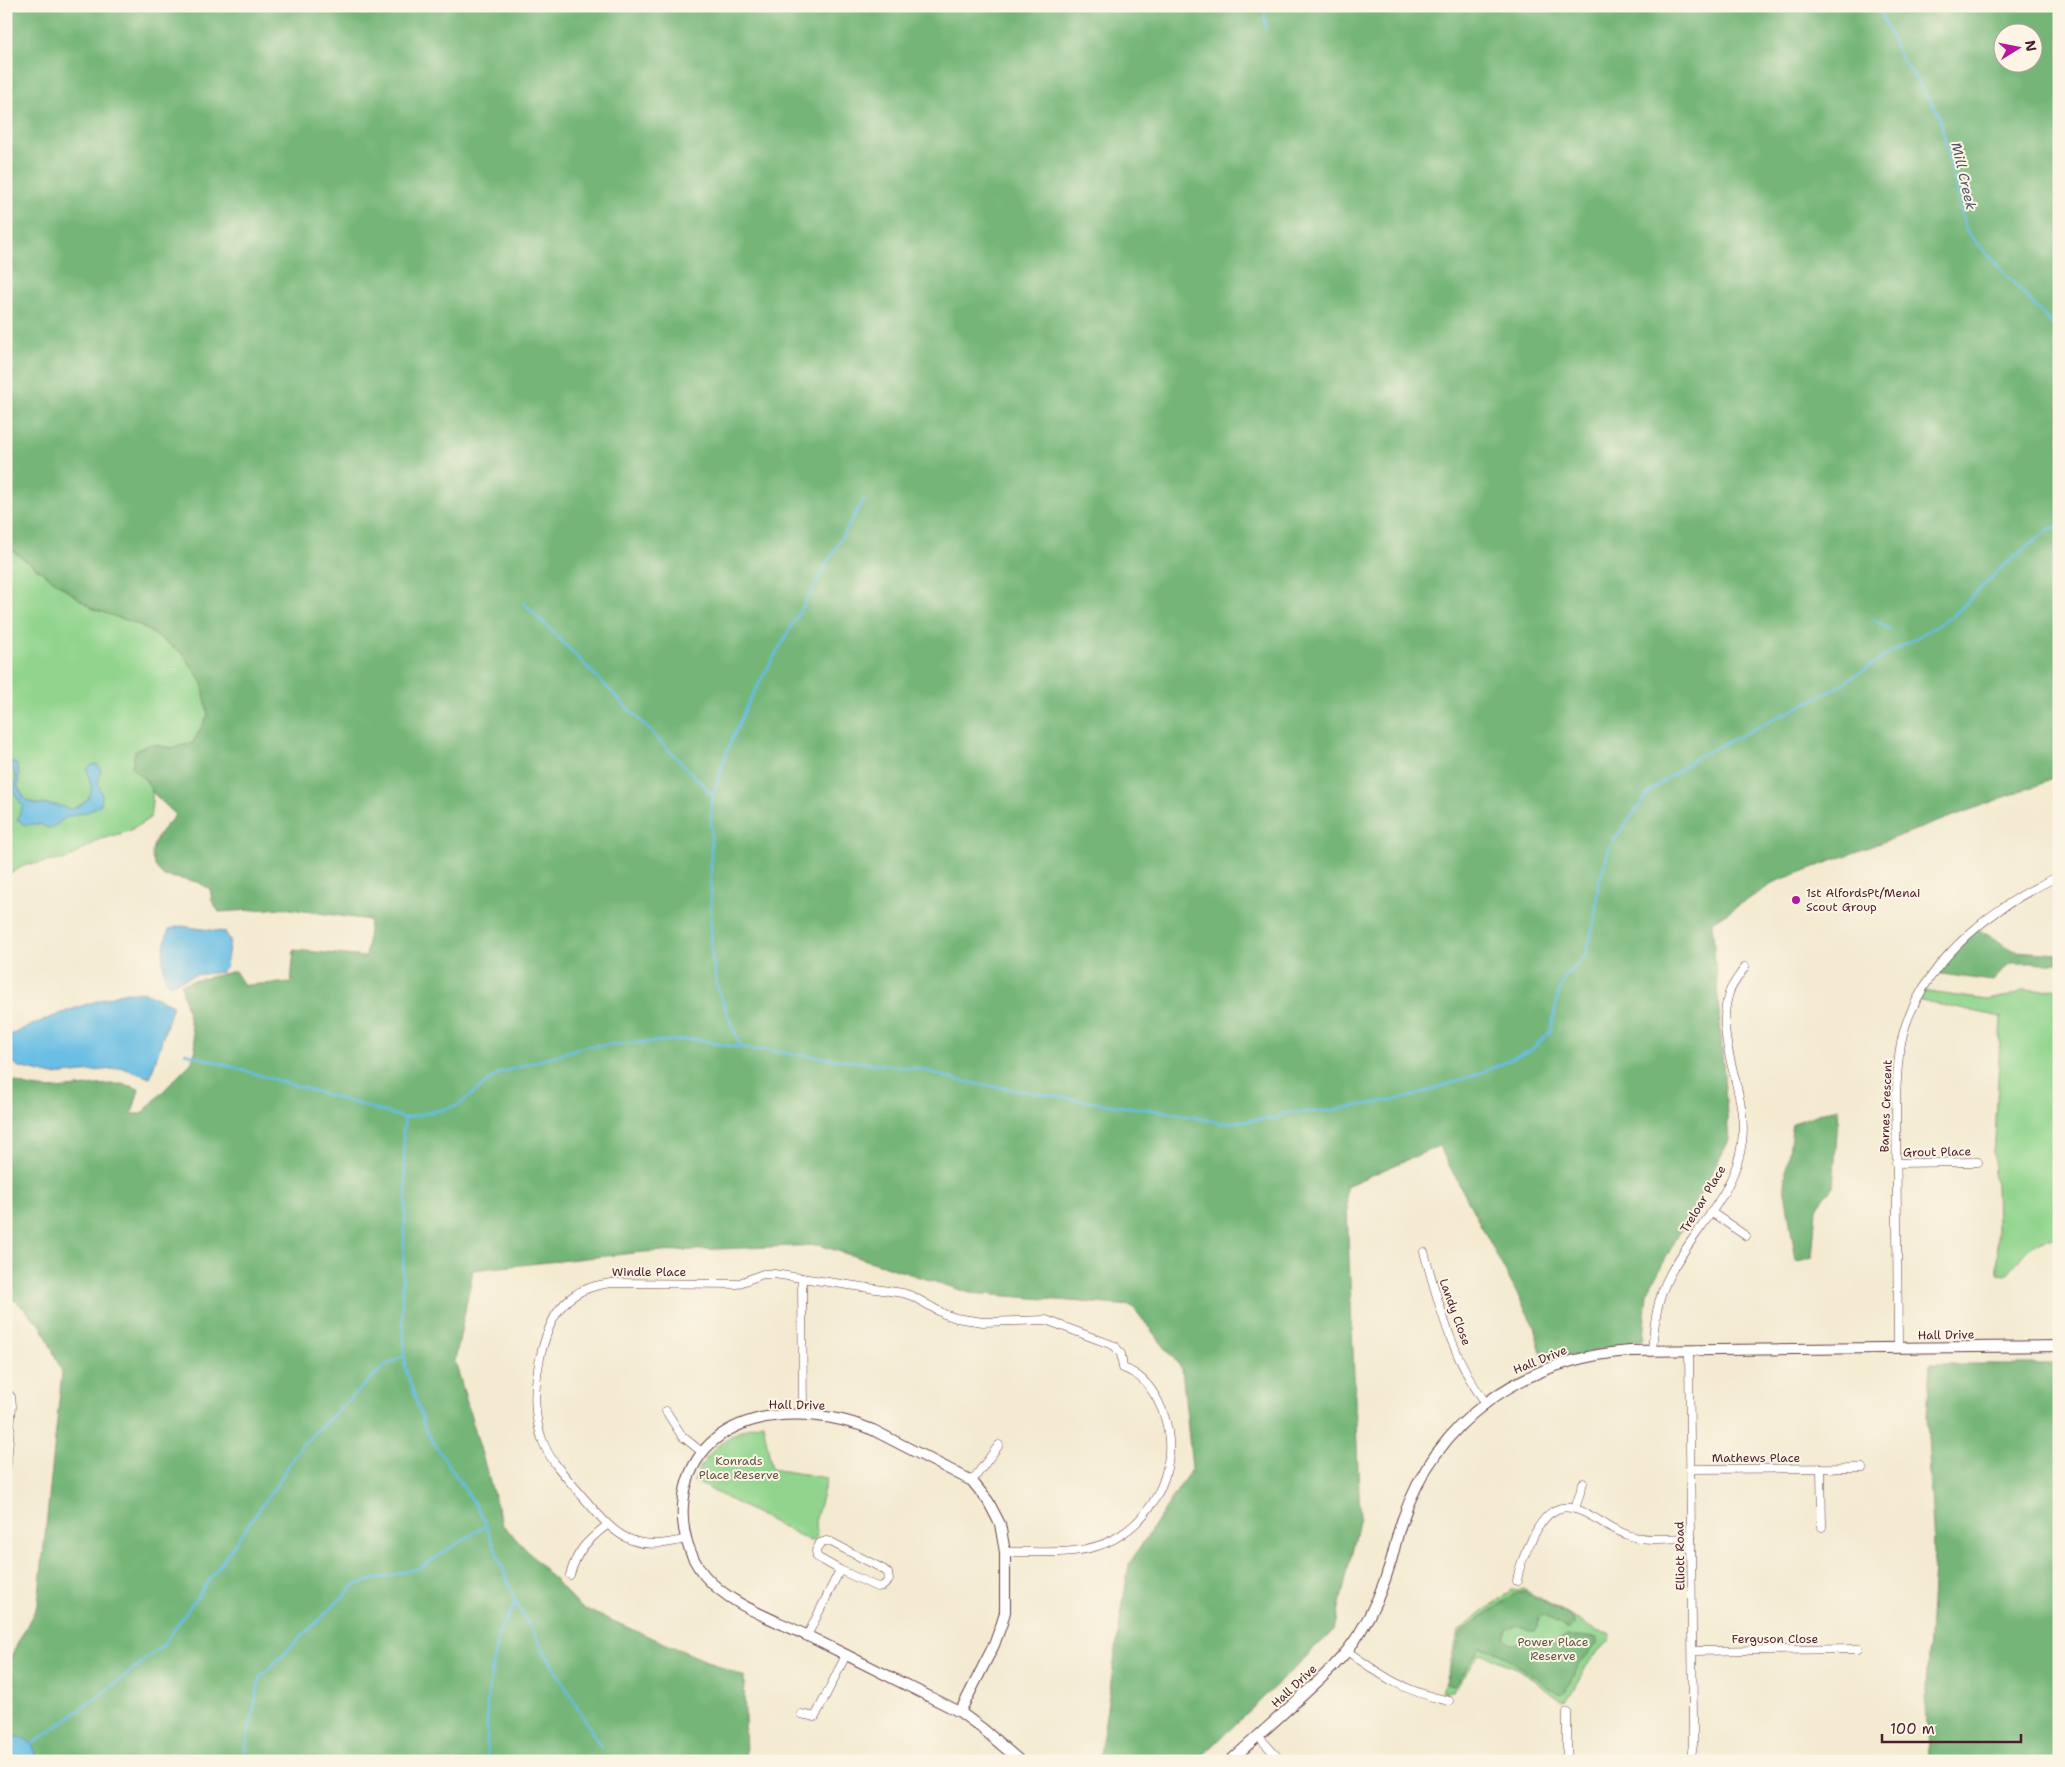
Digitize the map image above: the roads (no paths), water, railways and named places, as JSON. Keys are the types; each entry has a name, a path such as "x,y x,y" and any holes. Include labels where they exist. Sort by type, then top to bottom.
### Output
{"street":[{"name":"Barnes Crescent","path":"1898,1348 1897,1064 1906,1025 1925,983 1964,938 1991,917 2035,888 2059,876"},
{"name":"Treloar Place","path":"1652,1351 1654,1321 1660,1296 1670,1274 1734,1174 1742,1142 1742,1107 1724,1024 1729,992 1744,967"},
{"name":"Grout Place","path":"1896,1163 1978,1162"},
{"path":"1711,1212 1746,1236"},
{"name":"Landy Close","path":"1424,1252 1448,1332 1475,1387 1486,1403"},
{"name":"Windle Place","path":"686,1539 657,1545 640,1543 622,1536 607,1525 553,1460 543,1442 534,1404 535,1383 544,1342 551,1321 573,1296 602,1284 737,1284 768,1274 802,1278 903,1293 944,1314 965,1320 1052,1321 1115,1346 1120,1354 1123,1368 1134,1372 1150,1388 1161,1405 1167,1423 1170,1442 1169,1461 1162,1486 1140,1520 1124,1533 1097,1546 1070,1551 1005,1552"},
{"path":"802,1278 804,1415"},
{"name":"Hall Drive","path":"1230,1761 1258,1737 1348,1651 1372,1612 1383,1587 1401,1523 1422,1474 1441,1447 1462,1424 1486,1403 1512,1385 1556,1365 1603,1353 2059,1346"},
{"name":"Elliott Road","path":"1689,1351 1693,1651 1693,1738 1690,1761"},
{"path":"6,1391 11,1398 12,1406 6,1473"},
{"path":"666,1412 682,1436 703,1453"},
{"name":"Hall Drive","path":"960,1712 994,1645 1002,1623 1005,1606 1004,1538 996,1512 972,1481 950,1468 859,1424 834,1418 804,1415 766,1416 742,1423 720,1436 703,1453 692,1470 684,1494 683,1521 686,1539 704,1575 720,1591 764,1616 960,1712 983,1728 1020,1761"},
{"path":"972,1481 999,1445"},
{"path":"1822,1468 1822,1527"},
{"name":"Mathews Place","path":"1690,1469 1863,1468"},
{"path":"1576,1509 1583,1483"},
{"path":"1517,1581 1518,1566 1543,1519 1547,1514 1559,1508 1576,1509 1623,1534 1634,1537 1691,1538"},
{"path":"570,1575 579,1552 585,1544 607,1525"},
{"path":"831,1542 883,1569 888,1573 888,1580 885,1585 879,1587 840,1570 817,1557 816,1551 820,1543 831,1542"},
{"path":"807,1636 840,1570"},
{"name":"Ferguson Close","path":"1693,1651 1858,1649"},
{"path":"1348,1651 1383,1677 1401,1687 1449,1701"},
{"path":"801,1714 815,1717 846,1655"},
{"path":"1567,1712 1567,1761"},
{"path":"1258,1737 1281,1761"}],"water":[{"path":"12,761 17,765 19,775 18,787 25,799 36,804 57,805 70,809 82,804 88,798 91,786 87,769 97,764 101,770 98,783 102,795 101,804 87,812 66,817 53,827 48,828 40,824 24,825 21,821 17,820 23,806 14,793 16,777 11,764"},
{"path":"181,926 225,932 230,940 226,967 221,972 195,975 172,984 166,981 163,961 167,935 169,929"},
{"path":"126,992 147,993 173,1005 150,1078 123,1068 53,1075 19,1067 6,1057 6,1037 65,1012"},
{"path":"18,1737 28,1740 33,1747 36,1754 32,1761 6,1761 6,1740"}],"waterway":[{"name":"Mill Creek","path":"1878,6 1898,53 1939,114 1966,231 2059,332"},
{"path":"1264,8 1266,29"},
{"path":"741,1048 717,987 711,949 711,804 726,753 748,703 864,498"},
{"path":"185,1053 405,1118 457,1106 499,1073 586,1046 697,1039 728,1046 920,1069 960,1081 1111,1105 1169,1112 1221,1123 1277,1118 1284,1113 1327,1111 1410,1097 1483,1072 1531,1050 1551,1031 1558,995 1565,977 1586,955 1595,919 1598,885 1610,846 1649,792 1697,757 1833,690 1953,616 2002,567 2049,529 2059,526"},
{"path":"523,602 713,795"},
{"path":"1873,619 1891,630"},
{"path":"405,1118 403,1131 406,1192 402,1299 405,1367 426,1431 482,1515 516,1603 601,1747"},
{"path":"33,1744 116,1683 163,1645 275,1487 300,1447 383,1367 404,1356"},
{"path":"245,1751 260,1677 356,1584 420,1568 486,1525"},
{"path":"487,1761 487,1702 498,1634 516,1603"}],"place":[{"name":"1st AlfordsPt/Menai Scout Group","path":"1796,900"}],"park label":[{"name":"Konrads Place Reserve","path":"739,1468"},
{"name":"Power Place Reserve","path":"1553,1649"}]}
